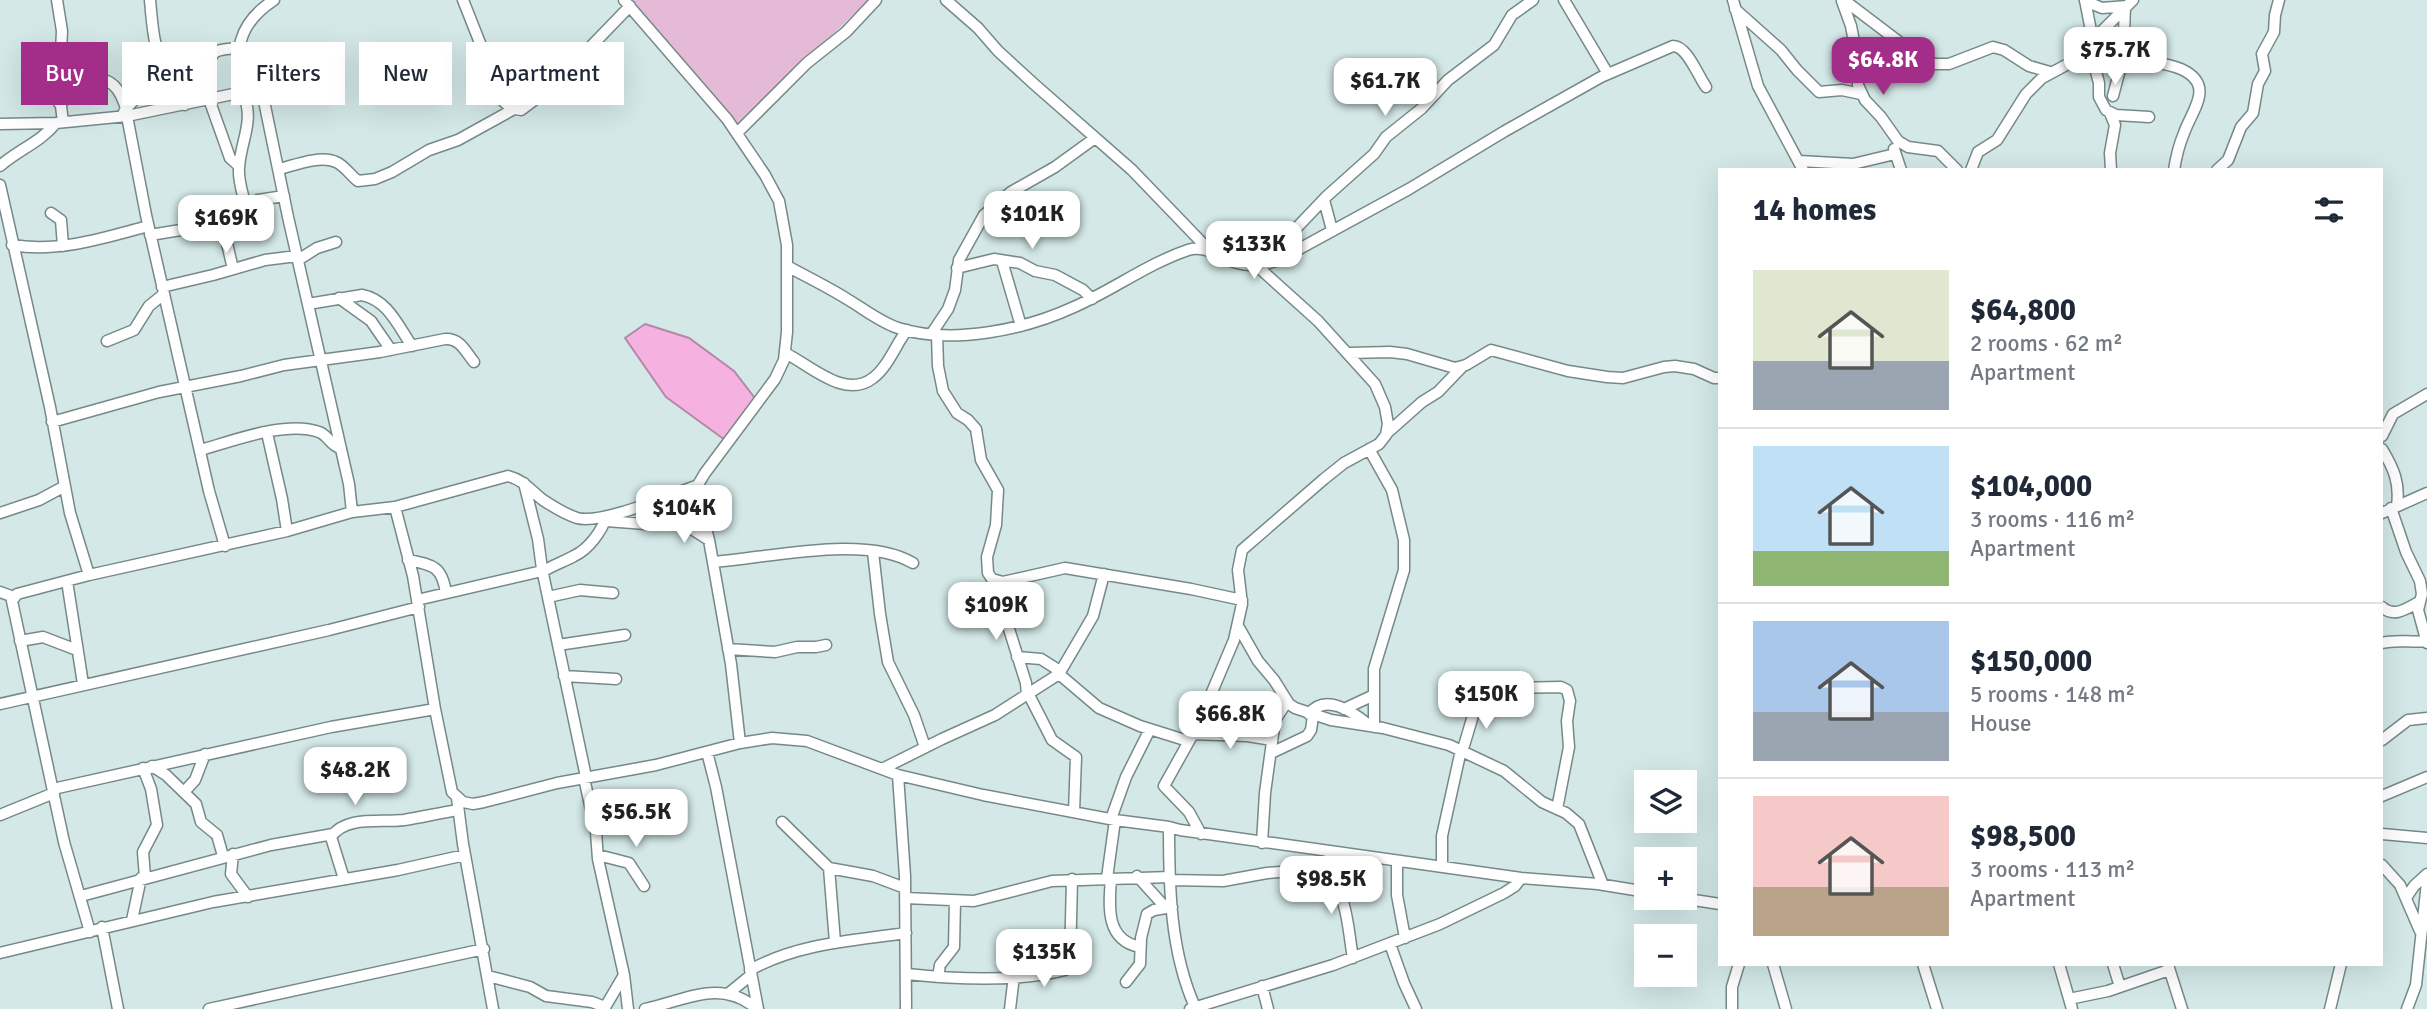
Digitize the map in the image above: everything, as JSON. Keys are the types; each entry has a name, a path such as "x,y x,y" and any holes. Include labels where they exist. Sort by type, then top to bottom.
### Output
{"street":[{"path":"57,0 62,42"},
{"path":"150,0 156,42"},
{"path":"240,42 249,20 274,0"},
{"path":"463,0 503,101 514,109"},
{"path":"737,133 807,63 846,32 876,0"},
{"path":"946,0 1034,84 1132,170 1212,253"},
{"path":"1259,265 1374,154 1386,137 1421,109 1448,80 1494,45 1512,15 1534,0"},
{"path":"1564,0 1608,74"},
{"path":"2085,0 2102,8 2128,4"},
{"path":"2085,0 2090,18 2091,46 2099,83 2099,97 2113,114 2115,125 2110,153 2111,168"},
{"path":"2219,168 2228,160 2241,127 2253,113 2258,84 2265,71 2262,54 2274,32 2279,0"},
{"path":"1845,1 1923,60 1935,64 1949,64 1993,47 2004,50 2029,66 2050,72"},
{"path":"1845,1 1858,62 1858,85 1861,94 1898,141 1908,147 1938,151 1956,168"},
{"path":"279,169 326,159 345,167 358,181 375,179 409,164 429,150 458,139 514,109 524,109 545,92 627,3 697,82 737,133 765,175 779,201 787,245 787,332 784,360 775,379 699,485 698,494 728,649 740,743"},
{"path":"1732,4 1781,50 1819,92 1842,90 1861,94"},
{"path":"1732,4 1758,86 1801,166 1853,164 1895,154"},
{"path":"1972,168 1982,149 1997,140 2026,94 2050,72 2081,57 2128,4"},
{"path":"2113,96 2123,55 2128,4"},
{"path":"787,266 897,327 934,334 992,332 1021,326 1073,308 1191,249 1204,249 1237,263 1259,265 1279,260 1409,189 1505,131 1608,74 1676,45 1685,51 1706,87"},
{"path":"2123,55 2181,69 2193,78 2199,87 2201,96 2183,133 2174,168"},
{"path":"108,81 117,88 125,113 209,491 225,546"},
{"path":"2099,83 2113,96 2118,107 2113,114"},
{"path":"0,166 40,139 59,122 59,105"},
{"path":"125,113 132,105"},
{"path":"0,124 59,122 161,105"},
{"path":"211,105 230,158 239,166"},
{"path":"246,207 239,166 250,112 248,105"},
{"path":"265,105 352,512"},
{"path":"2113,114 2149,117"},
{"path":"1888,129 1900,168"},
{"path":"1074,812 1076,757 1052,740 1028,696 1027,683 1009,629 1000,582 988,573 987,558 996,525 998,491 984,469 976,444 976,429 957,413 943,391 934,334 952,299 962,253 989,210 1011,192 1055,167 1095,138"},
{"path":"1959,168 1975,158"},
{"path":"0,185 70,513 89,575"},
{"path":"12,245 44,248 149,230 187,229 220,218 258,200 284,196"},
{"path":"1324,200 1332,230"},
{"path":"51,213 61,220 63,246"},
{"path":"220,218 233,269"},
{"path":"107,341 134,330 163,290 265,260 297,258 336,242"},
{"path":"957,268 995,259 1020,264 1035,271 1055,275 1083,290 1092,299"},
{"path":"1002,261 1021,326"},
{"path":"1259,265 1318,321 1375,384 1385,407 1388,424 1386,434"},
{"path":"308,304 362,295 380,301 412,346"},
{"path":"339,298 371,321 391,350"},
{"path":"785,353 836,383 855,385 873,378 907,330"},
{"path":"52,422 159,392 284,365 454,339 474,362"},
{"path":"1201,834 1189,812 1164,786 1229,653 1238,626 1242,600 1238,570 1242,550 1315,485 1344,463 1379,444 1386,434 1422,402 1438,392 1462,367 1491,350 1567,372 1607,377 1623,378 1675,366 1694,369 1718,378"},
{"path":"1349,353 1407,354 1450,368 1462,367"},
{"path":"2383,434 2393,414 2427,394"},
{"path":"201,450 267,433 296,429 322,433 332,445 340,447"},
{"path":"267,433 281,490 286,531"},
{"path":"1369,449 1392,490 1404,540 1404,570 1376,659 1373,727"},
{"path":"2383,451 2394,468 2398,487 2390,509"},
{"path":"90,932 64,842 13,608 5,596 225,546 352,512 395,507 508,476 524,482 544,500 578,518 646,524 702,514"},
{"path":"524,482 538,539 542,571 596,832 598,855 624,975 628,1009"},
{"path":"0,704 242,650 446,593 542,571 587,548 607,519 699,485"},
{"path":"0,513 39,500 65,486"},
{"path":"2398,487 2425,494"},
{"path":"2390,509 2425,494"},
{"path":"395,507 418,603 452,792 457,798 473,804 585,777 656,765 740,743 772,738 807,741 898,775 1020,803 1113,820 1521,878 1634,890"},
{"path":"2383,643 2397,640 2427,642 2418,610 2423,596 2421,568 2406,552 2398,522 2390,509"},
{"path":"676,519 709,540"},
{"path":"713,562 840,549 898,556 913,563"},
{"path":"873,552 888,662 914,715 925,747"},
{"path":"408,560 438,569 442,574 446,593"},
{"path":"1000,582 1065,568 1242,600"},
{"path":"882,769 995,715 1060,673 1093,616 1104,574"},
{"path":"67,581 83,684"},
{"path":"548,597 580,590 613,593"},
{"path":"2383,608 2395,613 2423,596"},
{"path":"1238,626 1258,662 1274,680 1287,702 1311,715 1449,745 1504,771 1542,802 1574,818 1579,824 1603,885"},
{"path":"558,645 625,635"},
{"path":"20,641 43,637 77,650"},
{"path":"728,649 767,653 826,645"},
{"path":"1017,657 1041,659 1099,708 1150,729 1190,737 1248,736 1272,740"},
{"path":"564,676 616,679"},
{"path":"1516,688 1561,687 1567,690 1569,695 1569,747 1557,809"},
{"path":"1344,709 1374,695"},
{"path":"1442,867 1442,836 1461,751 1472,724 1476,702 1483,696 1496,695"},
{"path":"1262,843 1265,793 1275,720 1287,702"},
{"path":"1271,753 1307,736 1311,730 1311,715 1320,703 1344,709 1373,727"},
{"path":"0,815 53,791 148,767 331,727 435,709"},
{"path":"2383,739 2408,720 2427,718"},
{"path":"1140,947 1123,942 1115,931 1111,916 1109,878 1113,820 1126,777 1150,729"},
{"path":"707,752 758,1009"},
{"path":"184,792 195,779 205,754"},
{"path":"148,767 184,792 195,804 201,822 217,835 228,855 231,874 248,897"},
{"path":"132,920 143,878 144,852 157,825 148,767"},
{"path":"898,775 905,893 906,1009"},
{"path":"2383,796 2427,777"},
{"path":"457,798 493,1009"},
{"path":"81,896 228,855 333,834 345,826 362,822 403,820 458,810"},
{"path":"782,822 829,868 873,876 905,893 955,901 974,901 1052,881 1072,879 1137,876 1223,881 1267,873 1293,872 1316,866 1337,853"},
{"path":"1169,827 1166,878 1169,908 1179,962 1192,1008 1390,944 1504,893 1521,878"},
{"path":"333,834 331,837 344,879"},
{"path":"2383,834 2427,838"},
{"path":"0,953 132,920 174,914 213,902 398,870 465,855"},
{"path":"598,855 629,863 643,886"},
{"path":"1397,861 1397,895 1405,938"},
{"path":"1316,866 1328,872 1344,901 1353,958"},
{"path":"2383,866 2393,876 2406,898 2421,934"},
{"path":"829,868 835,942"},
{"path":"2406,898 2427,874"},
{"path":"1137,876 1169,908"},
{"path":"1126,982 1140,964 1140,947 1153,893 1166,878"},
{"path":"907,974 938,977 1014,976 1065,970 1069,966 1072,879"},
{"path":"2407,1009 2423,964 2421,934 2427,882"},
{"path":"1697,900 1718,904"},
{"path":"938,977 940,965 954,947 955,901"},
{"path":"1149,912 1169,908"},
{"path":"102,927 118,1009"},
{"path":"729,993 751,972 782,954 835,942 906,933"},
{"path":"1390,944 1416,1009"},
{"path":"209,1009 235,1007 409,963 484,948"},
{"path":"1732,1009 1732,987 1738,966"},
{"path":"1774,966 1786,1009"},
{"path":"1924,966 1937,1009"},
{"path":"2060,966 2071,1004 2169,967 2182,1009"},
{"path":"2114,966 2120,986"},
{"path":"2330,1009 2341,966"},
{"path":"488,976 530,987 546,996 592,1002 607,1008 624,975"},
{"path":"1010,1009 1014,976"},
{"path":"1262,986 1268,1009"},
{"path":"645,1009 693,996 723,992 747,1000 758,1009"},
{"path":"273,996 276,1009"},
{"path":"693,996 695,1009"}],"shaded area":[{"path":"622,0 868,0 734,130"},
{"path":"645,324 689,338 734,371 757,401 725,440 666,397 625,338"}]}
